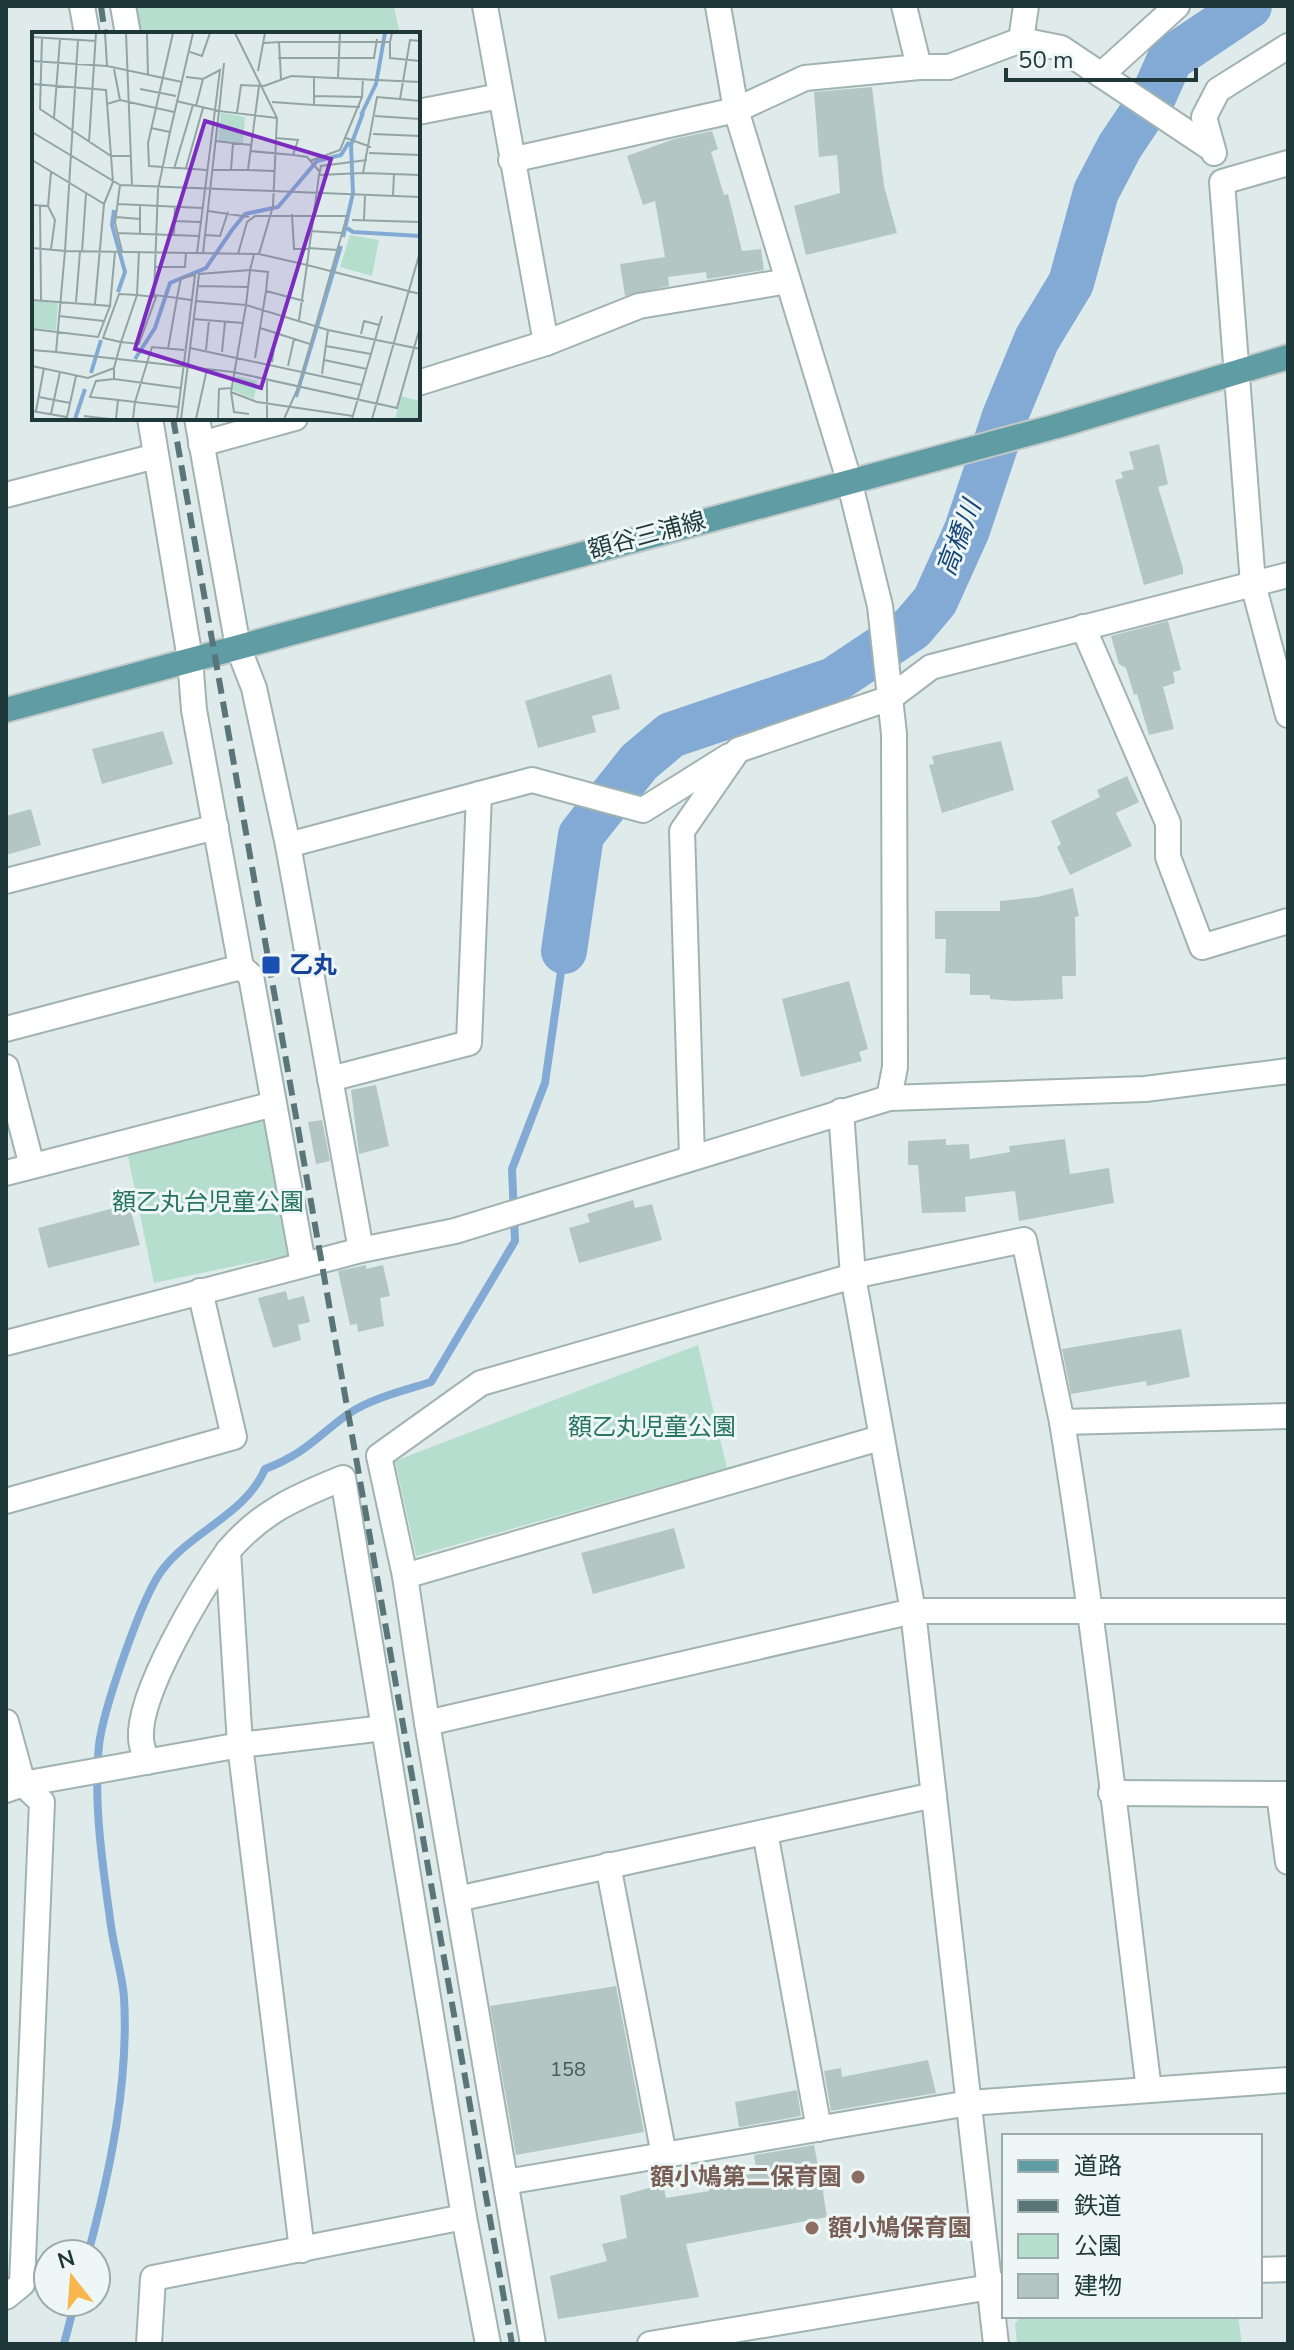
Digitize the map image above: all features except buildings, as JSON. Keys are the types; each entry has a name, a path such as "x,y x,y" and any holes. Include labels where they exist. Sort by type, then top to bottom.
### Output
{"main road":[{"name":"額谷三浦線","path":"6,710 1057,426 1288,357"}],"street":[{"path":"82,6 87,32"},
{"path":"123,6 128,32"},
{"path":"485,6 546,343"},
{"path":"718,6 736,110 849,480 880,606 894,734 895,1067 889,1098"},
{"path":"904,6 919,67"},
{"path":"1021,40 1026,6"},
{"path":"1111,81 1177,6"},
{"path":"511,160 736,110 805,78 949,67 1021,40 1061,48 1212,149"},
{"path":"1288,46 1218,90 1204,117 1222,182 1253,584 1288,715"},
{"path":"420,112 500,96"},
{"path":"1222,182 1288,163"},
{"path":"420,382 546,343 639,306 788,281"},
{"path":"150,420 190,659 194,710 241,967 251,976 303,1264"},
{"path":"197,420 238,647 254,688 288,845 361,1250"},
{"path":"201,444 288,420"},
{"path":"6,495 156,456"},
{"path":"288,845 532,780 643,810 738,750 931,667 1288,575"},
{"path":"1083,627 1168,823 1168,857 1202,947 1288,921"},
{"path":"692,1157 682,831 738,750"},
{"path":"330,1079 469,1043 479,794"},
{"path":"6,881 216,827"},
{"path":"6,1029 241,967"},
{"path":"6,1067 32,1166"},
{"path":"6,1343 303,1264 479,1224 889,1098 1145,1089 1288,1071"},
{"path":"6,1173 274,1104"},
{"path":"841,1111 853,1276 913,1611 969,2103 996,2285 996,2344"},
{"path":"533,2344 427,1723 405,1576 379,1456 481,1383 853,1276 1024,1240 1062,1422 1093,1612 1111,1793 1149,2090"},
{"path":"6,1501 234,1437 200,1291"},
{"path":"1062,1422 1288,1416"},
{"path":"405,1576 880,1438"},
{"path":"141,1763 140,1736 152,1690 201,1589 250,1525 294,1498 343,1478 464,2217 488,2344"},
{"path":"228,1551 240,1745 302,2250"},
{"path":"427,1723 913,1611 1288,1611"},
{"path":"6,1722 15,1787"},
{"path":"15,1787 240,1745 384,1728"},
{"path":"6,2297 22,2284 42,1802 15,1787"},
{"path":"1111,1793 1283,1794 1288,1862"},
{"path":"457,1899 934,1795"},
{"path":"765,1832 819,2129"},
{"path":"608,1865 664,2155"},
{"path":"506,2182 969,2103 1288,2080"},
{"path":"149,2344 153,2278 464,2217"},
{"path":"1262,2270 1288,2269"},
{"path":"650,2344 727,2338 996,2285"}],"green space":[{"path":"136,6 394,6 400,32 141,32"},
{"name":"額乙丸台児童公園","path":"269,1119 292,1254 154,1283 127,1151"},
{"name":"額乙丸児童公園","path":"698,1345 727,1468 416,1556 395,1461"},
{"path":"1020,2318 1238,2318 1242,2344 1017,2344 1015,2324"}],"waterway":[{"name":"高橋川","path":"564,951 581,835 639,762 671,735 834,680 912,628 935,601 967,530 1005,416 1037,339 1071,283 1096,192 1120,146 1153,97 1170,59 1249,6"},
{"path":"92,2238 116,2127 124,2062 124,1997 105,1881 97,1767 102,1729 125,1654 145,1603 163,1569 188,1544 245,1498 265,1469 301,1451 357,1408 431,1382 515,1241 512,1169 545,1083 564,951"},
{"path":"64,2344 71,2318"}],"railway":[{"path":"101,6 105,32"},
{"path":"173,420 512,2344"}],"place":[{"name":"乙丸","path":"271,965"},
{"name":"額小鳩第二保育園","path":"858,2177"},
{"name":"額小鳩保育園","path":"812,2228"}]}
